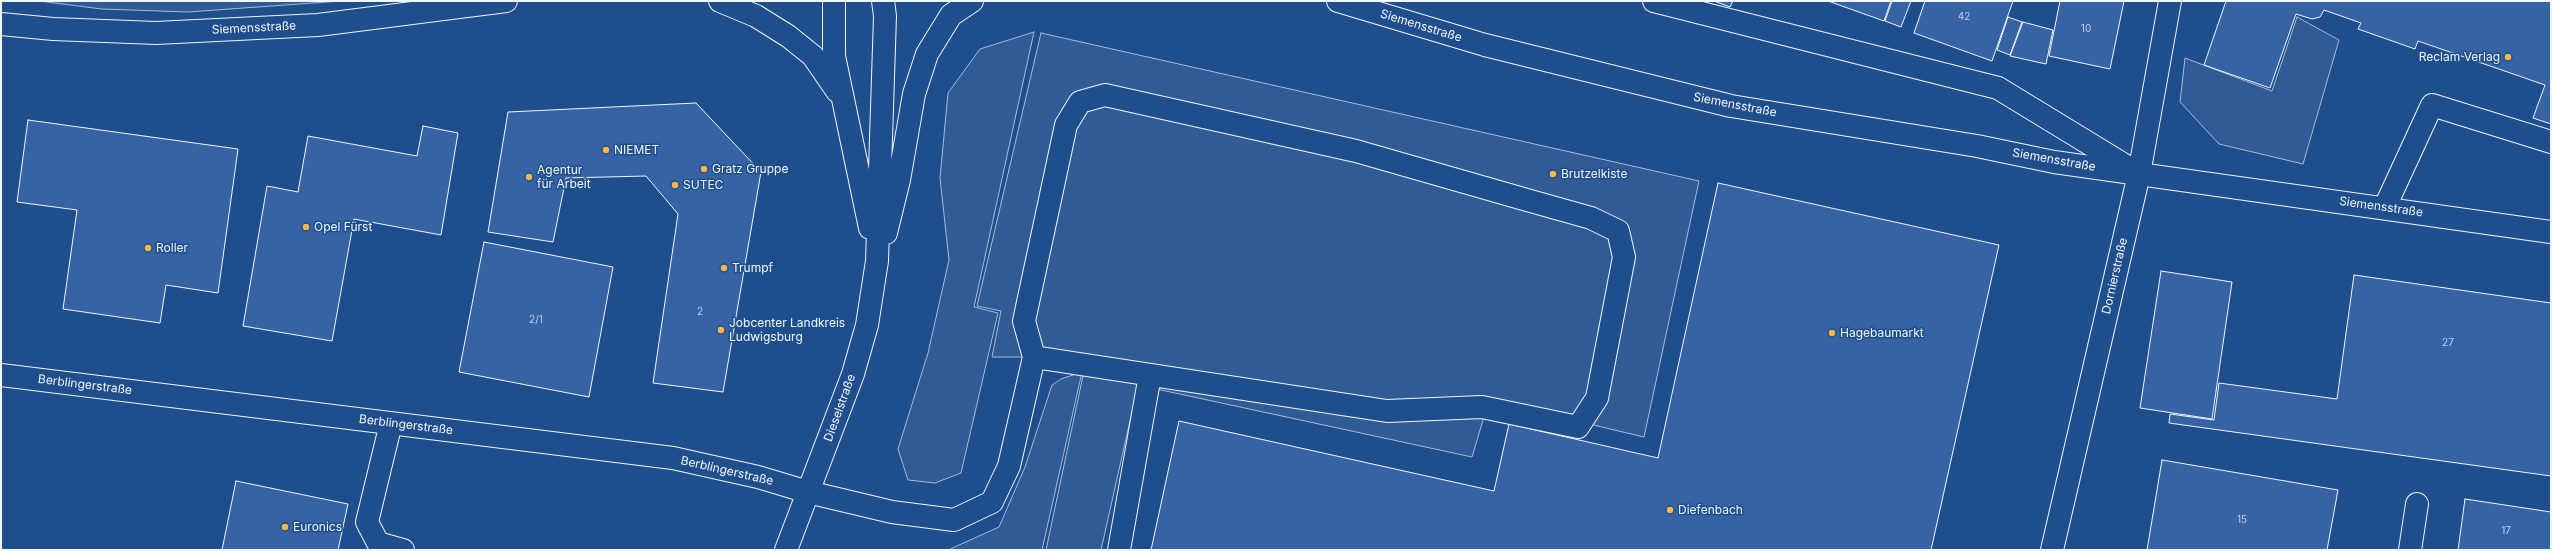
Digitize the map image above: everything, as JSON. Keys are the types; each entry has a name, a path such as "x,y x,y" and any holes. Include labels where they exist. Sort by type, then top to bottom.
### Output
{"street":[{"name":"Siemensstraße","path":"1,24 53,29 163,32 318,25 506,1"},
{"path":"720,1 756,16 788,36 813,56 844,100"},
{"path":"834,1 834,56 877,260"},
{"path":"877,260 885,16 883,1"},
{"path":"877,260 891,217 914,94 927,54 951,15 972,1"},
{"name":"Siemensstraße","path":"1338,1 1485,45 1731,106 1977,146 2054,162 2385,207 2551,232"},
{"name":"Siemensstraße","path":"1654,1 1998,88 2064,126 2139,174"},
{"name":"Dornierstraße","path":"2052,550 2139,174 2170,1"},
{"path":"1105,95 1356,151 1591,218 1618,231 1624,258 1597,398 1578,427 1482,407 1387,411 1034,357 1024,321 1066,126 1080,102 1105,95"},
{"path":"2385,207 2432,105 2551,142"},
{"name":"Dieselstraße","path":"786,550 852,374 867,325 877,260"},
{"name":"Berblingerstraße","path":"1,375 672,458 758,477 808,492 892,512 954,520 992,502 1009,466 1034,357"},
{"path":"1119,550 1150,375"},
{"path":"391,423 367,522 378,543 404,550"},
{"path":"2410,550 2417,504"}],"shaded area":[{"path":"39,1 341,1 188,12 102,9"},
{"path":"2297,17 2339,40 2303,164 2219,144 2180,102 2185,58 2272,91"},
{"path":"1034,32 974,307 998,313 961,473 935,483 908,480 898,449 928,353 949,260 940,178 948,93 980,49"},
{"path":"1041,33 1699,181 1644,437 1489,400 1472,457 1138,385 1101,550 1046,550 1084,371 1034,357 992,357 1001,311 977,306"},
{"path":"1082,372 1042,550 948,550 999,527 1025,467 1052,385 1061,379"}],"building":[{"path":"1714,1 1733,1 1730,7"},
{"path":"1828,1 1891,1 1884,21"},
{"path":"1892,1 1911,1 1901,27 1885,21"},
{"path":"1925,1 2013,1 1992,61 1914,33"},
{"path":"2060,1 2124,1 2110,69 2049,56"},
{"name":"Reclam Verlag","path":"2226,1 2551,1 2551,124 2533,118 2545,85 2418,41 2415,49 2358,29 2361,23 2324,10 2320,17 2312,19 2296,14 2270,88 2204,65"},
{"path":"2008,17 2022,22 2010,55 1997,50"},
{"path":"2023,22 2053,30 2046,64 2010,56"},
{"path":"696,103 761,172 723,392 653,383 678,214 646,176 566,178 553,242 488,232 508,112"},
{"name":"Roller","path":"28,120 238,149 218,293 166,285 160,323 63,309 77,210 17,202"},
{"name":"Opel Fürst","path":"423,126 458,133 441,235 354,219 332,341 243,326 267,186 298,192 308,136 417,156"},
{"name":"Hagebaumarkt","path":"1718,183 1999,245 1931,550 1151,550 1179,421 1494,491 1509,424 1658,458"},
{"path":"484,242 613,267 589,397 459,372"},
{"path":"2161,271 2232,282 2212,419 2140,408"},
{"path":"2354,275 2551,303 2551,476 2169,423 2170,414 2214,420 2219,383 2337,399"},
{"path":"2162,460 2338,490 2327,550 2147,550"},
{"name":"Euronics","path":"236,481 348,504 338,550 222,550"},
{"path":"2465,499 2551,512 2551,550 2458,550"}],"place":[{"name":"Reclam Verlag","path":"2508,57"},
{"name":"NIEMET","path":"606,150"},
{"name":"Gratz Gruppe","path":"704,169"},
{"name":"Brutzelkiste","path":"1553,174"},
{"name":"Agentur für Arbeit","path":"529,177"},
{"name":"SUTEC","path":"675,185"},
{"name":"Opel Fürst","path":"306,227"},
{"name":"Roller","path":"148,248"},
{"name":"Trumpf","path":"724,268"},
{"name":"Jobcenter Landkreis Ludwigsburg","path":"721,330"},
{"name":"Hagebaumarkt","path":"1832,333"},
{"name":"Diefenbach","path":"1670,510"},
{"name":"Euronics","path":"285,527"}]}
